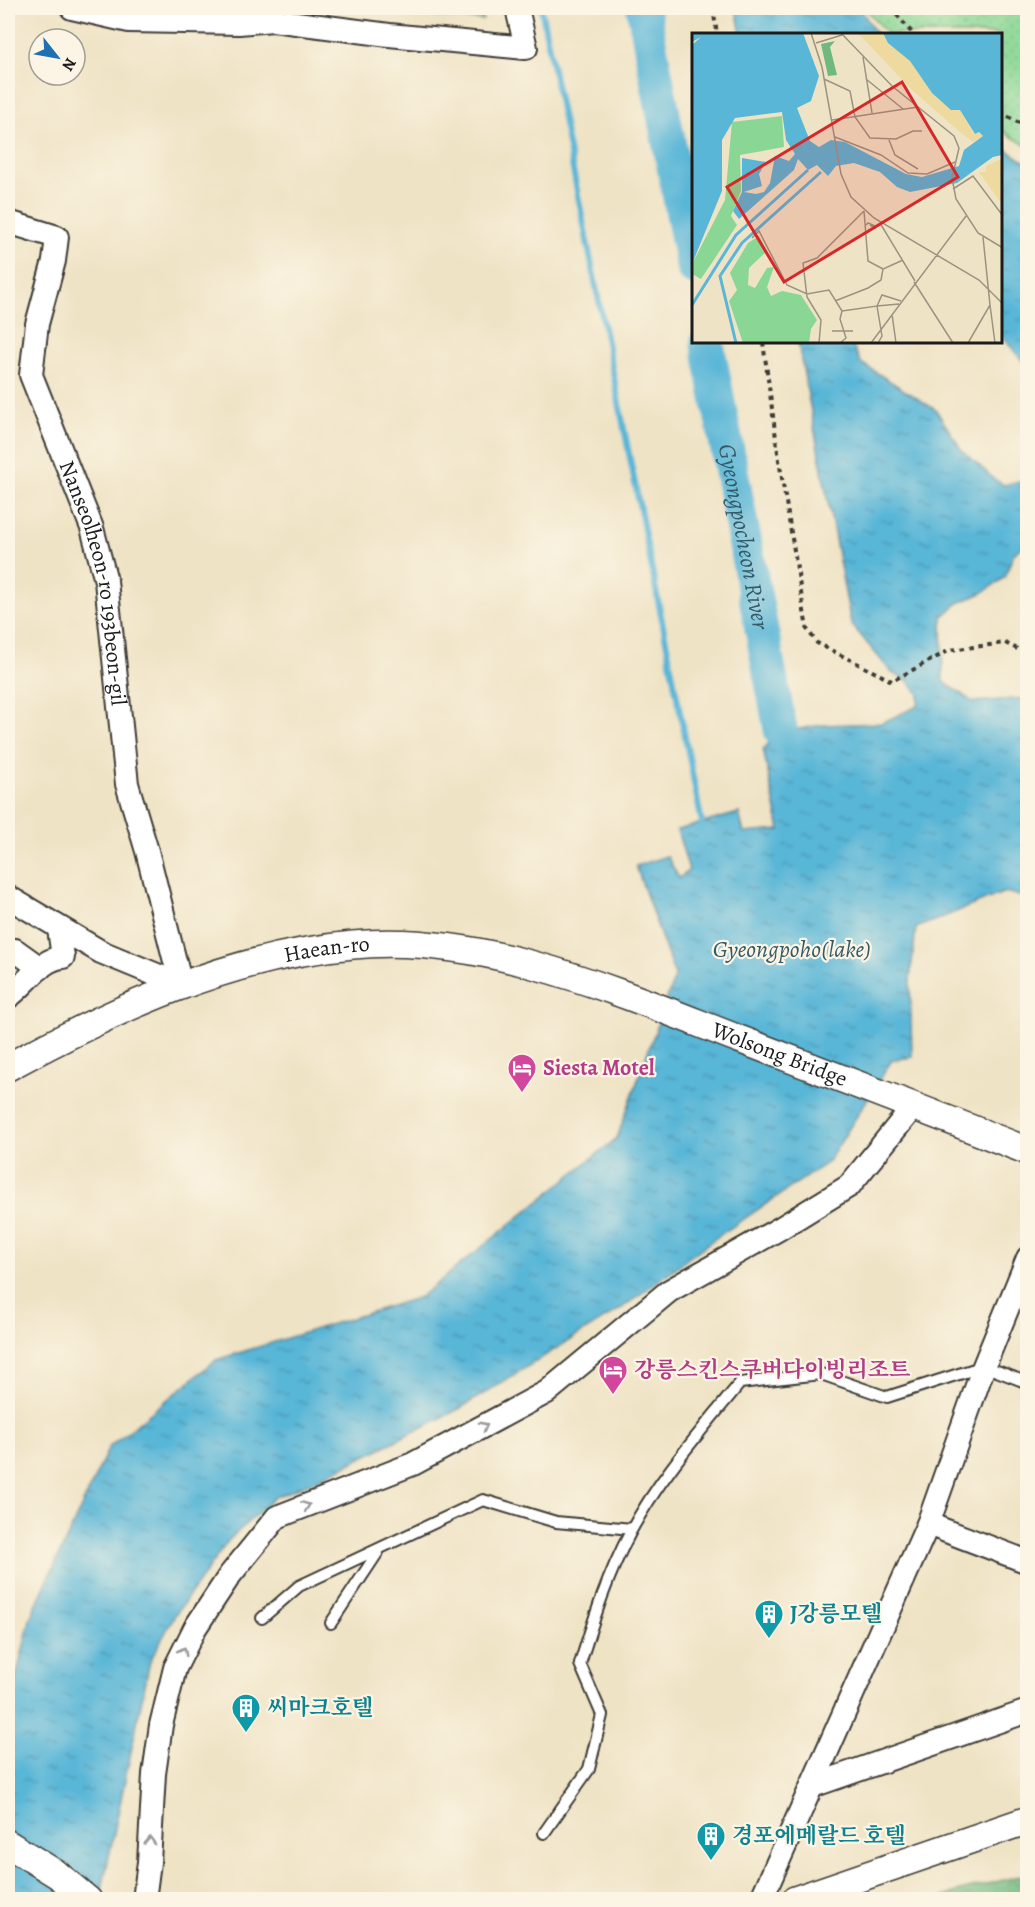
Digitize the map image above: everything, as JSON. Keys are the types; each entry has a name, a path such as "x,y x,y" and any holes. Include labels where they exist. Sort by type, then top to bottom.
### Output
{"street":[{"path":"72,8 129,21 239,23 273,20 389,35 526,48 517,8"},
{"name":"Nanseolheon-ro 193beon-gil","path":"8,222 57,237 54,261 37,324 31,375 92,528 106,581 126,784 147,851 181,986"},
{"path":"8,897 101,952 181,986"},
{"path":"8,997 51,958 63,957 59,929"},
{"name":"Haean-ro","path":"8,1067 127,1006 181,986 258,962 318,949 355,944 452,948 507,958 590,983 660,1008"},
{"path":"8,958 15,950 40,968"},
{"name":"Wolsong Bridge","path":"660,1008 907,1103"},
{"path":"144,1899 149,1862 154,1774 161,1725 174,1668 195,1628 230,1575 277,1517 413,1464 547,1392 669,1291 849,1186 907,1103 1028,1151"},
{"path":"761,1899 928,1524 984,1366 1028,1258"},
{"path":"928,1524 1028,1562"},
{"path":"812,1786 1028,1711"},
{"path":"795,1899 1028,1820"},
{"path":"8,1844 50,1870 88,1899"}],"lane":[{"path":"8,1052 37,1051"},
{"path":"544,1833 589,1769 602,1715 580,1664 603,1589 632,1529 679,1460 740,1383 821,1374 887,1397 984,1366 1028,1383"},
{"path":"262,1618 299,1586 483,1500 556,1522 632,1529"},
{"path":"331,1623 378,1551"}],"path":[{"path":"713,8 717,33"},
{"path":"891,8 913,33"},
{"path":"1002,113 1028,128"},
{"path":"763,344 779,460 807,629 817,644 892,681 950,650 1005,643 1028,654"}],"green space":[{"path":"326,8 483,8 483,20"},
{"path":"865,8 1027,8 1027,146 1002,131 1002,33 886,33"},
{"path":"1027,1874 1027,1899 938,1899 960,1891"}],"water":[{"path":"736,8 860,8 875,33 741,33"},
{"path":"1002,147 1027,163 1027,366 1002,336"},
{"name":"Gyeongpoho(lake)","path":"798,344 852,344 861,363 936,410 961,449 995,480 1004,485 1019,481 1027,492 1027,541 1013,555 1005,577 982,593 958,603 942,617 943,681 973,702 1027,698 1027,898 1005,892 916,928 910,980 912,1057 892,1060 828,1162 707,1244 622,1308 459,1409 317,1480 275,1497 228,1541 175,1615 150,1661 100,1899 8,1900 8,1711 31,1616 109,1447 216,1360 420,1297 617,1138 675,976 636,866 667,856 679,878 689,870 677,830 739,813 744,833 780,830 763,749 781,732 822,725 881,723 918,706 919,694 908,681 892,673 851,624"}],"waterway":[{"path":"541,8 702,823"},
{"name":"Gyeongpocheon River","path":"643,8 692,263"},
{"name":"Gyeongpocheon River","path":"707,344 781,732"}],"place":[{"name":"Siesta Motel","path":"522,1094"},
{"name":"강릉스킨스쿠버다이빙리조트","path":"613,1396"},
{"name":"J강릉모텔","path":"769,1640"},
{"name":"씨마크호텔","path":"246,1734"},
{"name":"경포에메랄드 호텔","path":"711,1862"}]}
